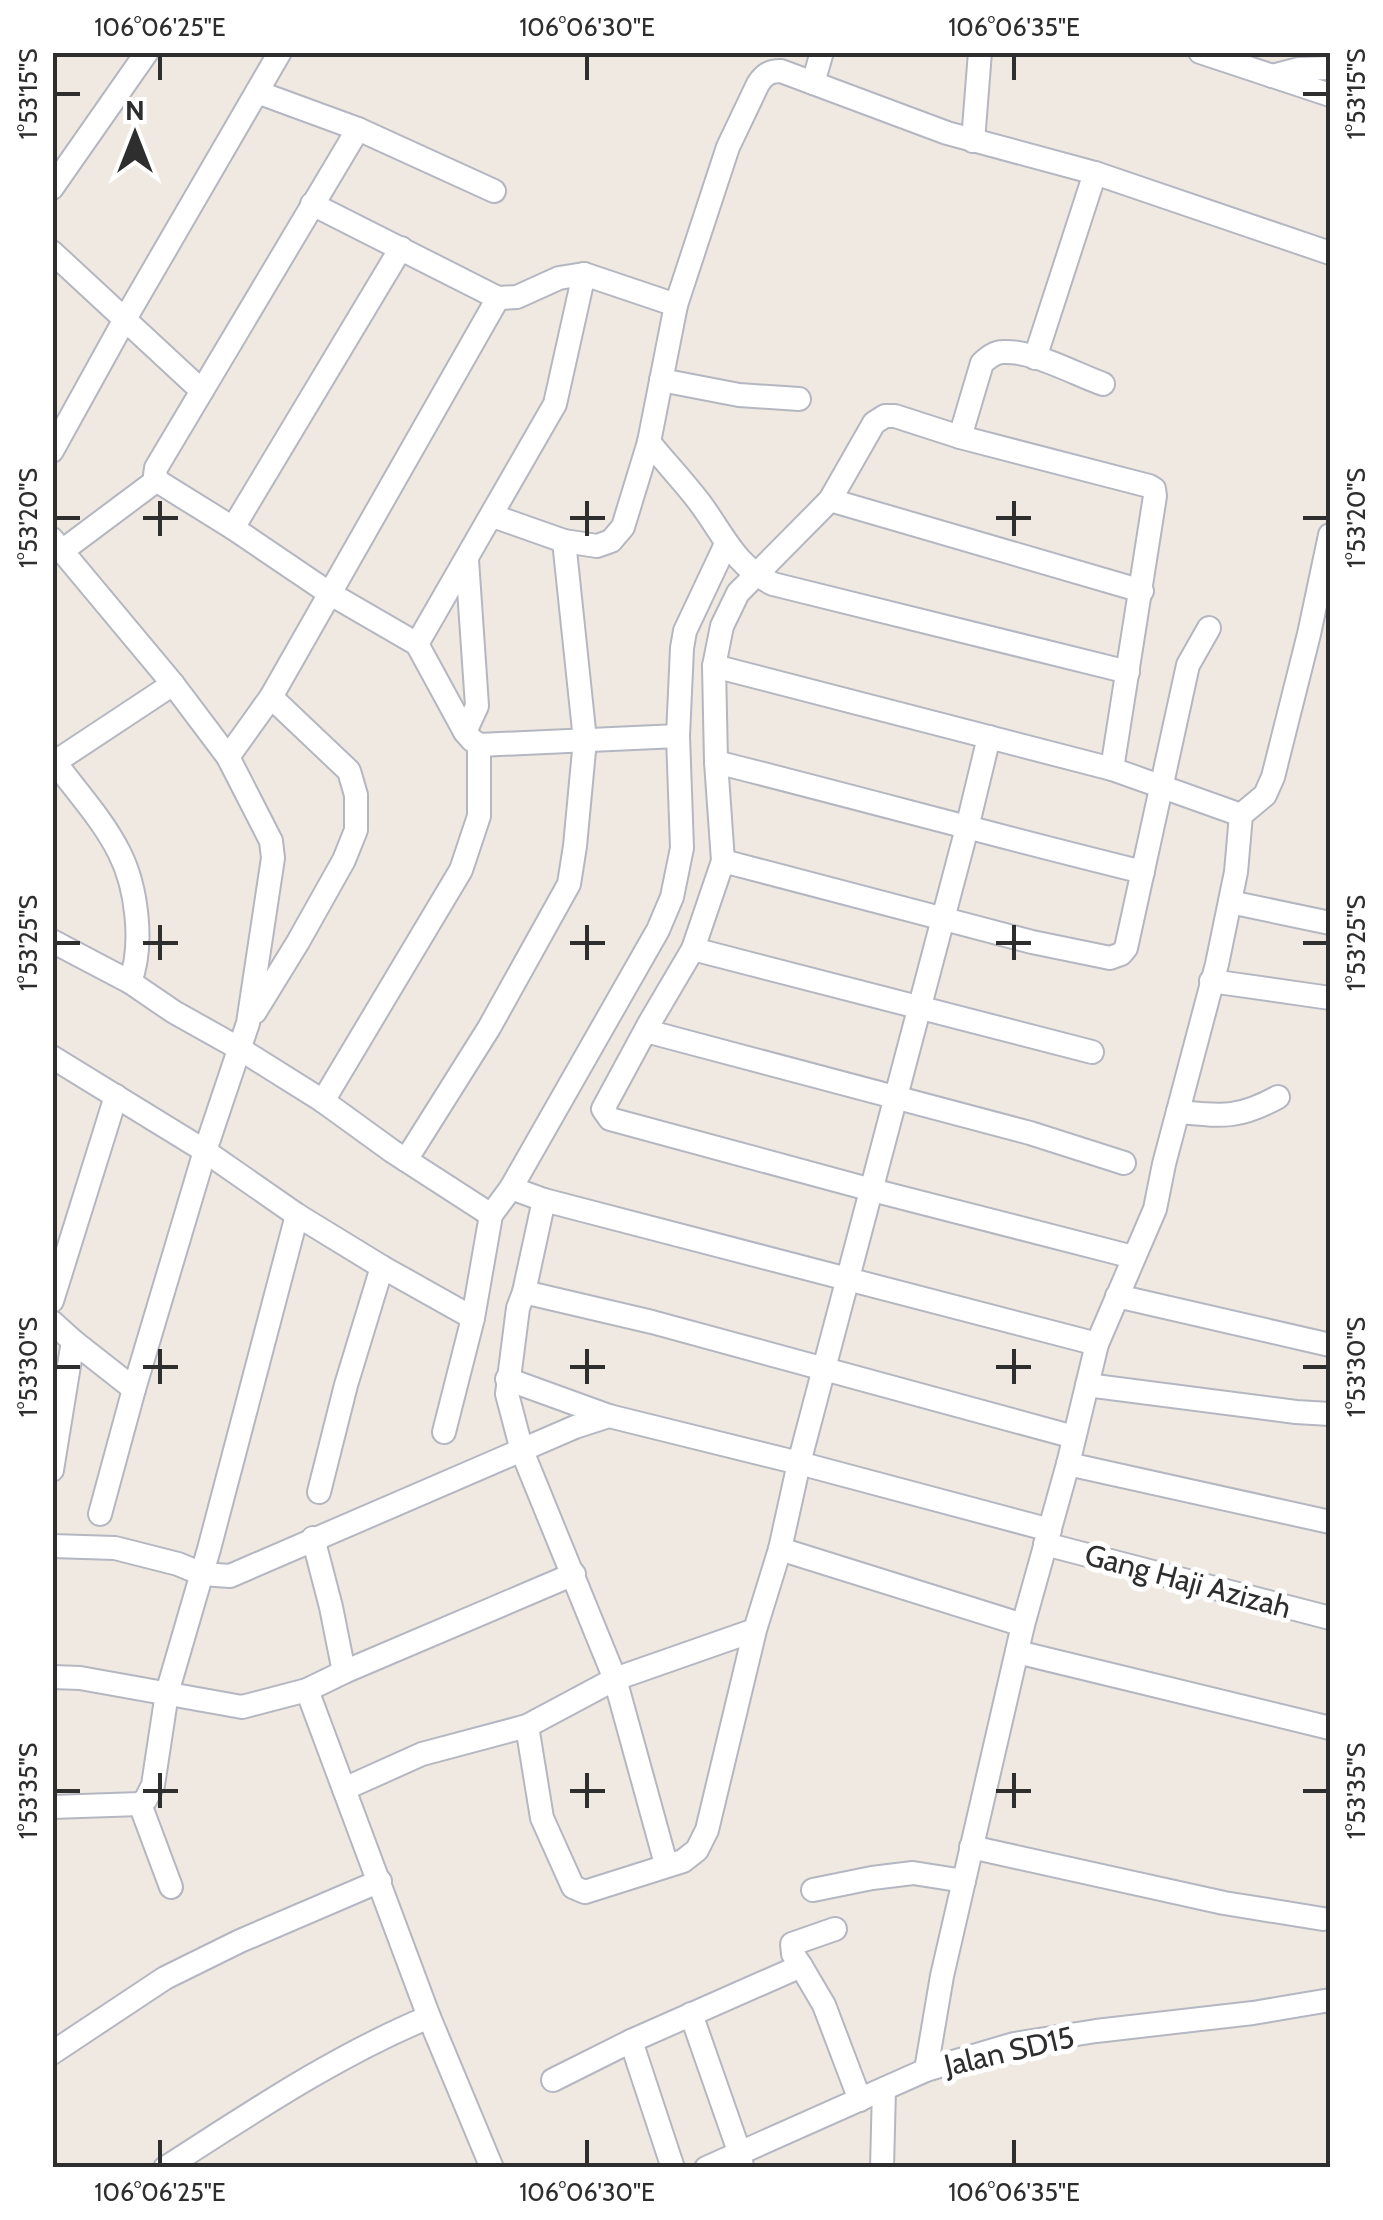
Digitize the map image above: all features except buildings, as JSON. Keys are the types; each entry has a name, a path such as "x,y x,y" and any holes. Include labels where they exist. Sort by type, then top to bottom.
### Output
{"street":[{"path":"52,188 147,52"},
{"path":"52,451 280,52"},
{"path":"813,83 822,52"},
{"path":"973,141 980,52"},
{"path":"1200,52 1330,96"},
{"path":"1272,76 1298,69 1330,68"},
{"path":"493,516 564,541 598,546 611,541 623,527 649,442 676,305 725,157 764,76 771,71 781,70 973,141 1095,172 1330,254"},
{"path":"257,92 358,130 494,191"},
{"path":"358,130 155,475 157,480 329,593 417,644 472,738"},
{"path":"1035,358 1095,172"},
{"path":"312,204 498,298 517,296 559,278 584,274 676,305"},
{"path":"234,528 401,248"},
{"path":"52,252 202,390"},
{"path":"417,644 556,404 584,274"},
{"path":"228,757 270,697 498,298"},
{"path":"960,437 982,363 992,355 1024,354 1102,384"},
{"path":"661,380 740,395 799,399"},
{"path":"666,1864 615,1680 522,1451 507,1394 518,1308 524,1292 527,1194 672,897 682,848 678,736 685,631 740,560 830,500 879,418 894,416 1149,486 1155,496 1112,769"},
{"path":"649,442 740,560 773,584 1128,672"},
{"path":"100,1514 204,1150 248,1023 273,858 270,841 228,757 57,545 157,480"},
{"path":"830,500 1142,592"},
{"path":"926,2070 942,1976 1023,1625 1097,1344 1156,1204 1230,902 1242,815 1266,795 1273,776 1327,566 1330,534"},
{"path":"406,1160 480,1044 568,884 585,740 564,541"},
{"path":"569,584 598,546"},
{"path":"323,1101 461,870 479,816 472,738 477,706 467,560"},
{"path":"740,560 738,593 722,626 714,666 724,862 693,949 603,1106 607,1117 1133,1257"},
{"path":"724,862 1032,942 1110,958 1121,954 1126,948 1188,666 1209,628"},
{"path":"714,666 1112,769 1242,815"},
{"path":"130,982 136,967 138,926 128,874 108,834 54,763 172,684"},
{"path":"248,1023 344,860 356,830 356,796 349,771 270,697"},
{"path":"472,738 585,740 678,736"},
{"path":"527,1726 542,1818 573,1887 585,1892 683,1860 697,1850 706,1830 780,1549 799,1463 989,737"},
{"path":"716,762 1142,872"},
{"path":"1230,902 1330,923"},
{"path":"52,941 130,982 240,1049 492,1215"},
{"path":"693,949 1092,1052"},
{"path":"1211,981 1330,998"},
{"path":"646,1032 1030,1133 1124,1164"},
{"path":"52,1056 204,1150 297,1215 473,1318"},
{"path":"52,1301 116,1096"},
{"path":"1178,1112 1237,1115 1278,1097"},
{"path":"444,1432 473,1318 492,1215 527,1194 1097,1344"},
{"path":"52,1808 140,1804 146,1800 167,1693 205,1565 297,1215"},
{"path":"319,1492 382,1267"},
{"path":"524,1292 652,1322 1074,1437"},
{"path":"1117,1296 1330,1345"},
{"path":"52,1322 134,1389"},
{"path":"52,1470 73,1341"},
{"name":"Gang Haji Azizah","path":"508,1379 610,1416 799,1463 1330,1618"},
{"path":"1087,1385 1330,1414"},
{"path":"52,1546 116,1548 178,1564 205,1565 230,1576 575,1427 610,1416"},
{"path":"1068,1464 1330,1522"},
{"path":"313,1538 344,1672"},
{"path":"780,1549 1023,1625"},
{"path":"52,1677 80,1678 242,1707 307,1690 574,1574"},
{"path":"344,1789 422,1754 527,1726 615,1680 756,1630"},
{"path":"1016,1652 1330,1728"},
{"path":"307,1690 429,2016 492,2168"},
{"path":"140,1804 171,1887"},
{"path":"972,1848 1224,1903 1322,1918"},
{"path":"814,1890 913,1873 964,1881"},
{"path":"52,2052 164,1978 380,1881"},
{"path":"835,1929 792,1944 792,1954 824,2005 860,2100"},
{"path":"553,2080 802,1966"},
{"name":"Jalan SD15","path":"706,2168 741,2161 926,2070 1014,2044 1330,2000"},
{"path":"691,2014 741,2161"},
{"path":"165,2168 320,2070 429,2016"},
{"path":"631,2041 673,2168"},
{"path":"884,2088 886,2167"}]}
